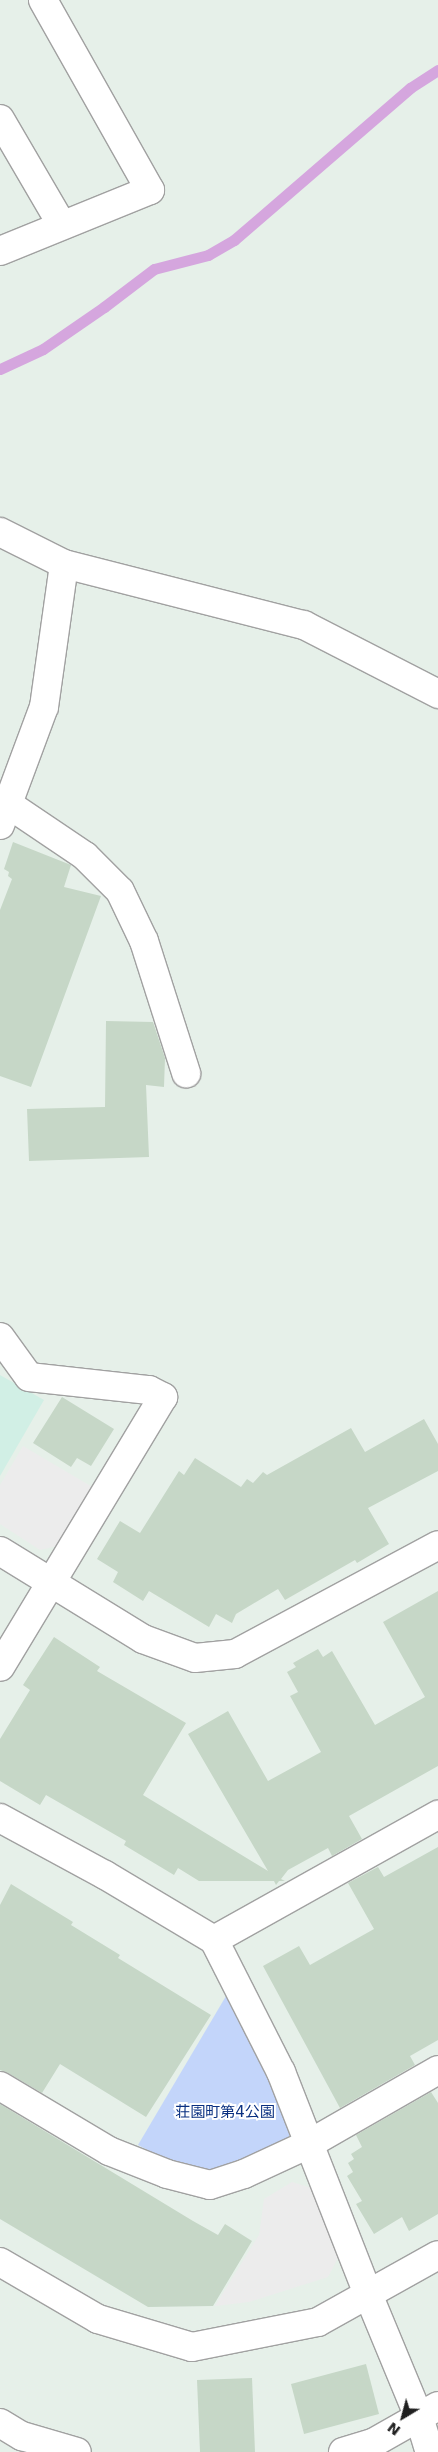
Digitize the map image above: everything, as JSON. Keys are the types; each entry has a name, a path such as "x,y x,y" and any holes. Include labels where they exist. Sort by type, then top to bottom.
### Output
{"street":[{"path":"0,251 150,190 43,0"},
{"path":"0,119 62,225"},
{"path":"0,532 64,564 304,625 438,694"},
{"path":"64,564 44,707 4,815 86,856 120,891 144,941 186,1073"},
{"path":"0,1337 29,1377 149,1390 163,1397 0,1667"},
{"path":"0,1551 144,1639 195,1658 235,1654 438,1545"},
{"path":"214,1940 438,1815"},
{"path":"0,1818 105,1875 214,1940 281,2072 368,2294 428,2412 430,2452"},
{"path":"0,2086 109,2151 167,2174 210,2186 244,2174 309,2144 438,2070"},
{"path":"0,2262 98,2319 192,2347 318,2322 438,2255"},
{"path":"343,2452 373,2442 428,2412"},
{"path":"0,2423 22,2436 76,2452"}],"shaded area":[{"path":"0,1375 44,1400 0,1476"},
{"path":"23,1446 94,1488 57,1546 40,1550 0,1524 0,1485"},
{"path":"292,2182 315,2189 340,2254 328,2277 249,2302 215,2306 259,2235 264,2199"}],"green space":[{"name":"荘園町第4公園","path":"229,1991 294,2123 284,2150 216,2173 184,2169 138,2145"}],"building":[{"path":"13,842 71,865 64,887 101,896 31,1087 0,1076 0,910 12,879 8,876 9,872 4,869"},
{"path":"106,1021 153,1022 165,1058 164,1087 146,1085 149,1157 29,1161 27,1109 105,1107"},
{"path":"62,1397 114,1429 91,1466 77,1458 71,1467 33,1443"},
{"path":"424,1419 438,1444 438,1471 368,1508 389,1544 357,1563 355,1560 285,1600 278,1589 236,1614 232,1623 216,1614 209,1627 149,1591 143,1601 113,1582 118,1572 97,1559 120,1521 140,1533 179,1471 184,1475 195,1458 241,1487 247,1479 253,1483 263,1472 267,1475 351,1428 365,1452"},
{"path":"438,1591 438,1766 349,1816 362,1839 332,1856 328,1848 288,1870 281,1879 285,1881 279,1881 276,1885 274,1881 199,1881 178,1868 174,1875 124,1845 126,1841 46,1795 40,1805 0,1781 0,1739 30,1690 23,1685 54,1637 100,1667 97,1671 186,1723 143,1795 268,1871 188,1734 228,1711 268,1781 321,1752 290,1696 298,1692 287,1672 296,1667 293,1663 318,1649 323,1657 332,1651 375,1725 425,1697 383,1622"},
{"path":"438,1847 438,2040 410,2056 415,2065 340,2108 263,1966 299,1946 310,1965 374,1929 348,1883 378,1867 384,1877"},
{"path":"11,1884 73,1922 71,1925 120,1955 118,1958 211,2015 146,2117 60,2064 42,2093 0,2070 0,1905"},
{"path":"431,2092 438,2103 438,2214 409,2231 402,2217 374,2234 356,2204 362,2201 347,2176 353,2172 348,2163 354,2159 351,2154 362,2147 356,2135"},
{"path":"0,2104 218,2235 225,2224 252,2241 213,2306 148,2307 0,2219"},
{"path":"366,2364 379,2414 304,2434 291,2384"},
{"path":"252,2378 255,2452 200,2452 197,2380"}],"waterway":[{"path":"0,369 43,349 104,307 154,269 208,255 234,240 410,88 438,70"}]}
